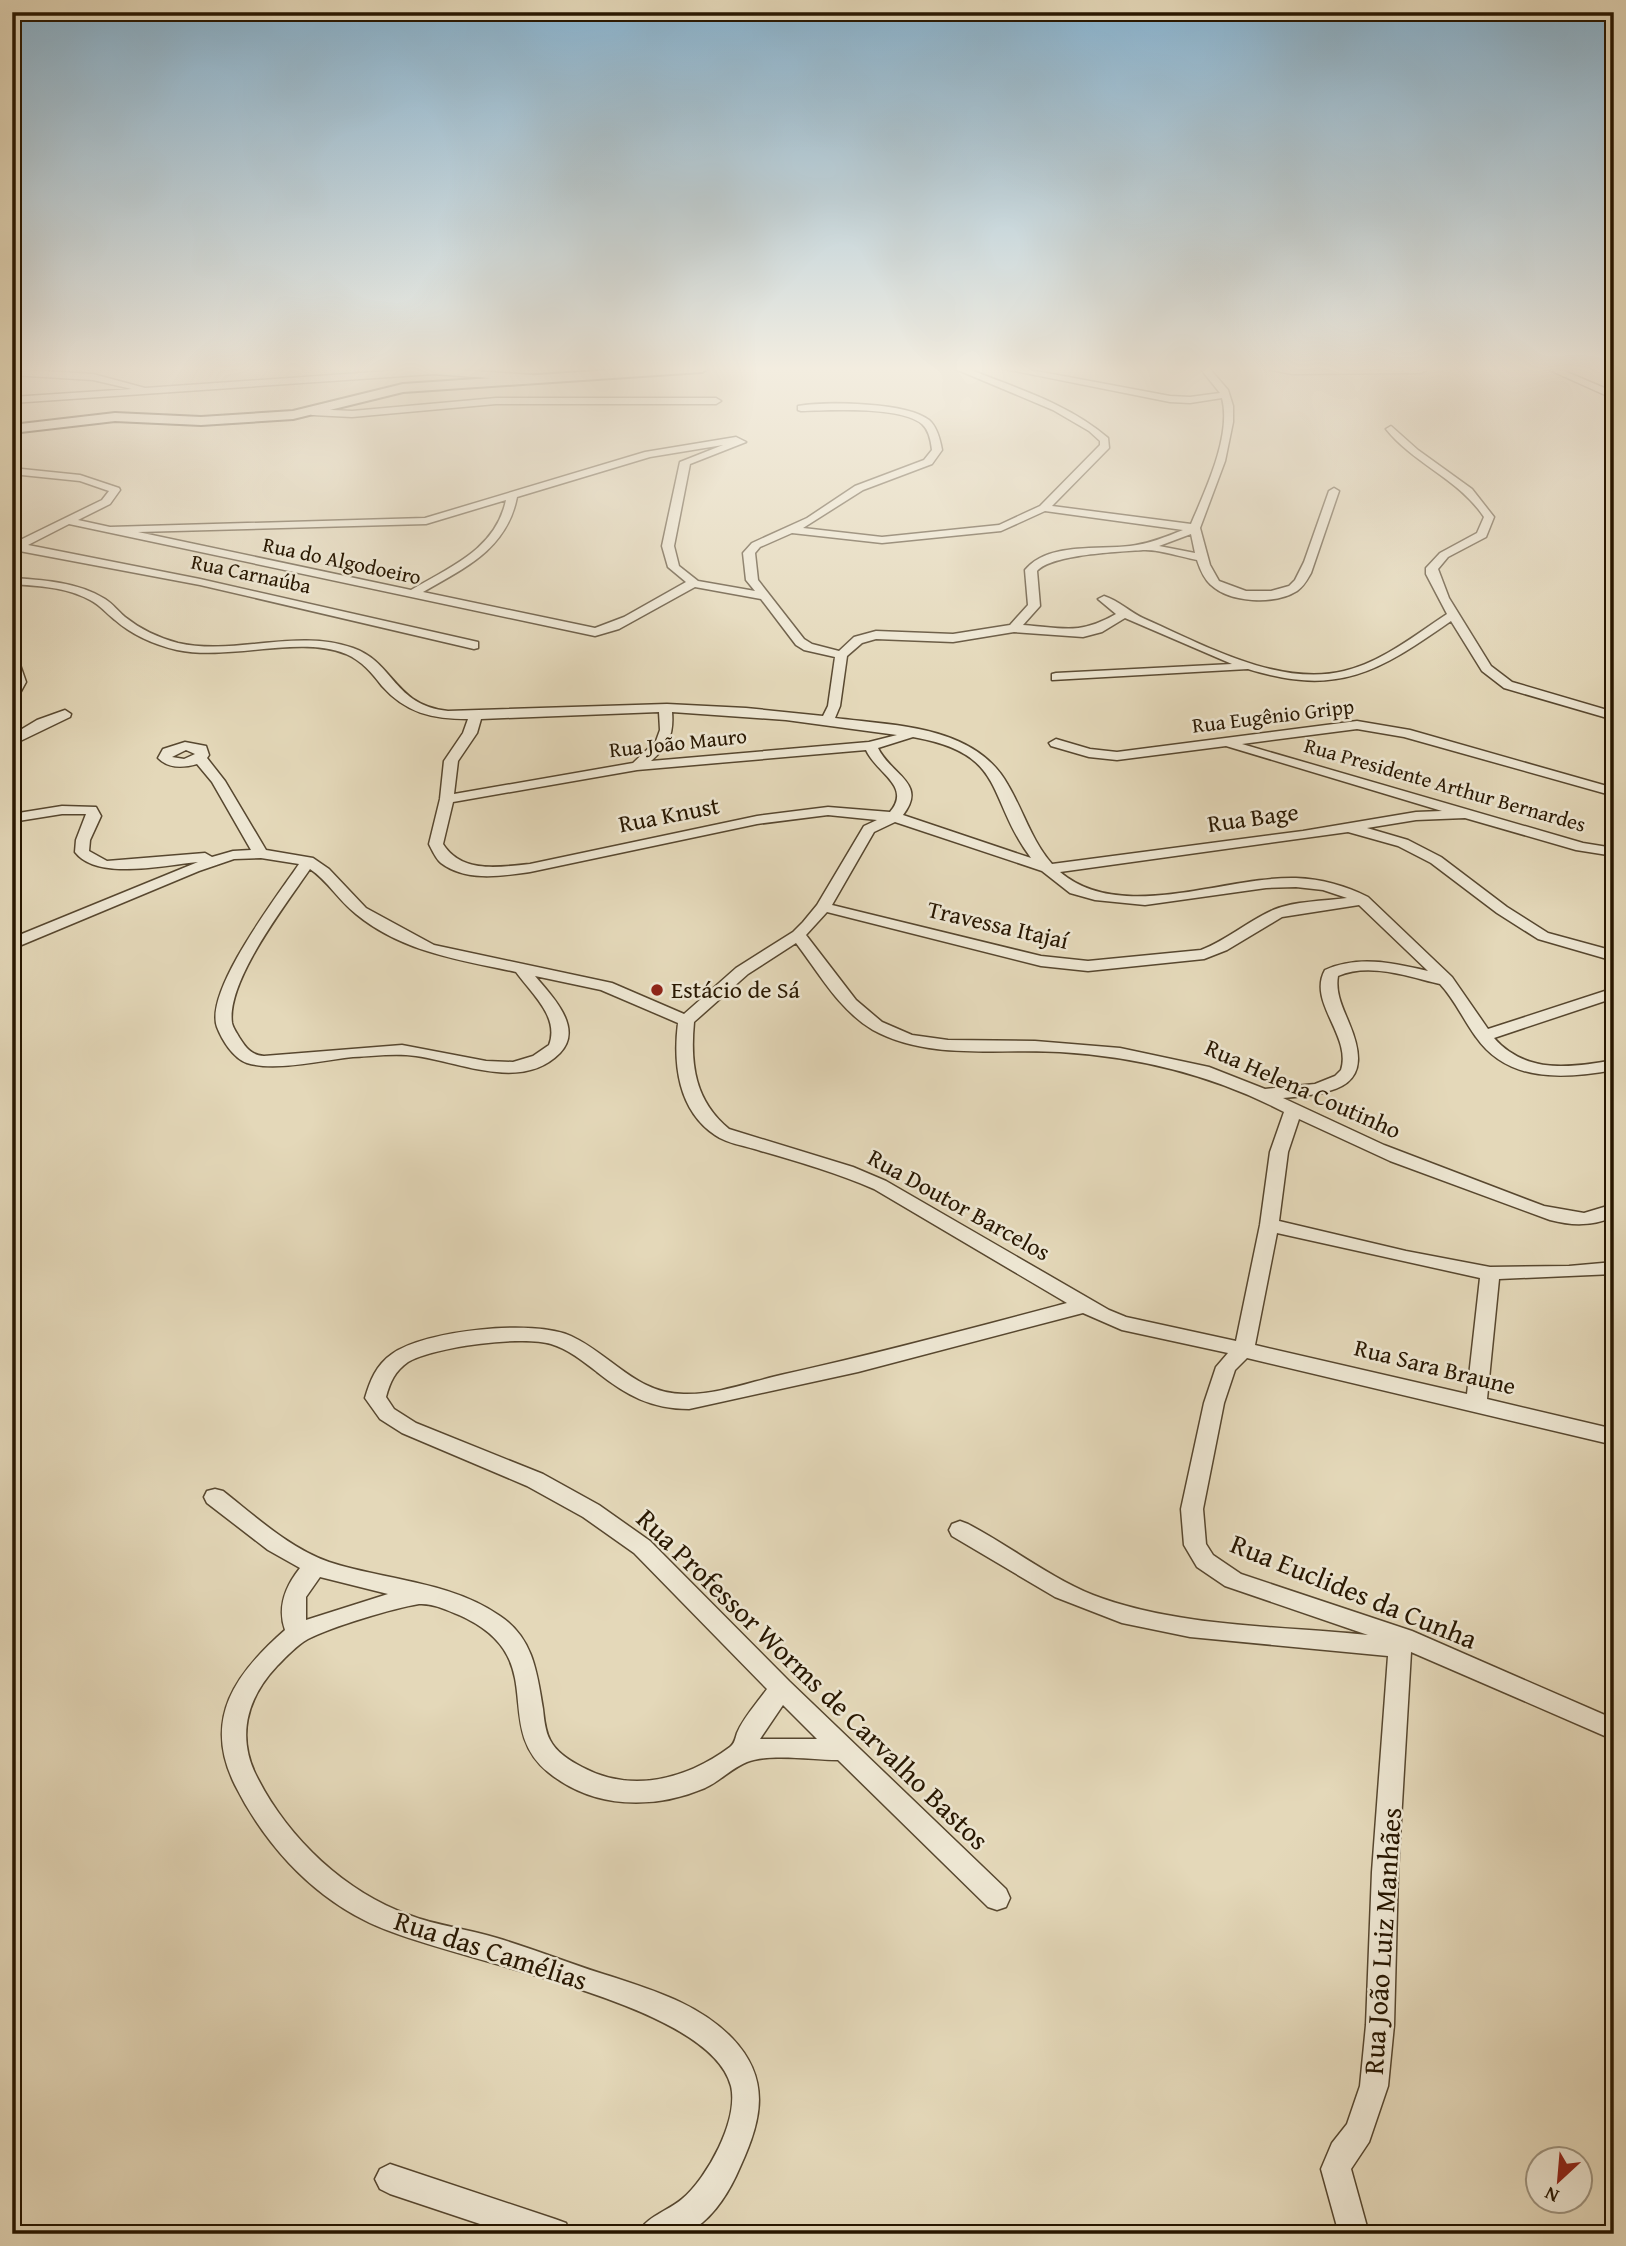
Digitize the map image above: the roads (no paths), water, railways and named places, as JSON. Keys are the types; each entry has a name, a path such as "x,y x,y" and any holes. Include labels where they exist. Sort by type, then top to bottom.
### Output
{"street":[{"path":"15,547 106,502 116,490 108,485 26,473"},
{"path":"108,530 414,522 438,519 586,473"},
{"path":"681,473 668,546 674,567 694,583 732,593 763,596"},
{"path":"841,655 808,647 800,642 752,580 749,553 756,545 811,520 859,488 899,473"},
{"path":"788,529 860,539 900,539 1001,528 1044,508 1079,473"},
{"path":"1216,473 1195,528 1202,558 1214,583 1251,595 1286,593 1300,581 1334,491"},
{"path":"1444,473 1468,490 1483,505 1489,517 1482,535 1444,555 1432,568 1434,581 1452,615 1486,668 1501,681 1614,716"},
{"path":"410,595 467,560 489,543 506,520 512,495"},
{"path":"1044,508 1195,528"},
{"name":"Rua do Algodoeiro","path":"68,522 595,632 608,630 669,593 694,583"},
{"path":"1014,628 1034,606 1031,570 1040,561 1064,555 1144,547 1195,528"},
{"name":"Rua Carnaúba","path":"15,547 200,582 474,645"},
{"path":"1144,547 1202,558"},
{"path":"12,581 37,582 80,592 104,603 120,619"},
{"path":"12,593 50,595 120,619 162,642 192,649 218,651 308,645 341,648 363,659 393,692 412,706 435,713 475,717 570,710 665,709 828,720 914,734 962,746 983,761 997,776 1026,840 1064,883 1079,892 1129,901 1161,900 1259,886 1301,884 1336,889 1363,900 1446,980 1483,1035 1497,1053 1509,1062 1540,1072 1561,1073 1614,1065"},
{"path":"1104,599 1122,615 1250,667 1295,675 1345,675 1413,642 1452,615"},
{"path":"828,720 834,706 841,655 853,644 876,635 953,638 1014,628 1083,633 1098,629 1122,615"},
{"path":"12,659 21,680 18,690 12,695"},
{"path":"1056,677 1250,667"},
{"path":"637,766 665,740 668,731 665,709"},
{"path":"12,741 42,723 65,714"},
{"name":"Rua Knust","path":"475,717 470,733 451,761 447,799 436,844 446,859 464,869 489,872 530,868 587,854 816,811 894,817 1050,869"},
{"name":"Rua Eugênio Gripp","path":"1056,743 1089,753 1117,756 1226,743 1340,725 1379,727 1614,792"},
{"name":"Rua João Mauro","path":"447,799 637,766 870,746 914,734"},
{"name":"Rua Presidente Arthur Bernardes","path":"1226,743 1463,814 1581,847 1614,852"},
{"path":"12,818 62,810 90,810 94,816 81,839 80,847 91,861 106,865 261,854 308,861 324,872 361,911 429,949 606,986 686,1021 742,971 798,935 824,907 869,829 894,817 906,797 905,788 878,762 870,746"},
{"path":"200,758 218,781 261,854"},
{"name":"Rua Bage","path":"1050,869 1416,816 1463,814"},
{"path":"1348,827 1426,854 1543,936 1614,956"},
{"path":"12,944 194,868 233,855"},
{"path":"308,861 241,962 224,1003 224,1024 239,1052 245,1056 264,1061 402,1050 437,1053 495,1066 511,1067 532,1062 554,1050 560,1042 561,1025 523,970"},
{"name":"Travessa Itajaí","path":"824,907 1041,961 1087,967 1204,954 1222,947 1277,914 1293,909 1363,900"},
{"name":"Rua Helena Coutinho","path":"798,935 849,1003 869,1022 906,1039 959,1046 1008,1045 1137,1054 1182,1063 1265,1094 1293,1110 1397,1158 1517,1202 1569,1218 1585,1219 1614,1210"},
{"path":"1265,1094 1307,1090 1332,1084 1347,1076 1352,1065 1348,1041 1328,983 1331,973 1340,967 1357,965 1446,980"},
{"path":"1483,1035 1614,993"},
{"name":"Rua Doutor Barcelos","path":"686,1021 683,1042 685,1079 695,1103 707,1121 715,1127 741,1139 847,1171 880,1185 1086,1305"},
{"path":"1244,1349 1269,1225 1279,1152 1293,1110"},
{"path":"1269,1225 1406,1257 1490,1273 1614,1268"},
{"path":"1476,1404 1490,1273"},
{"name":"Rua Sara Braune","path":"1086,1305 1122,1323 1244,1349 1614,1437"},
{"name":"Rua Professor Worms de Carvalho Bastos","path":"997,1898 781,1688 642,1547 591,1511 535,1480 409,1428 387,1414 375,1398 384,1371 416,1349 437,1342 510,1334 539,1335 562,1340 587,1354 645,1397 665,1402 689,1402 816,1375 1086,1305"},
{"name":"Rua Euclides da Cunha","path":"1244,1349 1226,1367 1214,1403 1192,1509 1195,1545 1205,1561 1233,1580 1402,1643 1614,1730"},
{"path":"215,1497 266,1535 316,1566 476,1613 508,1634 521,1651 528,1675 531,1720 537,1741 547,1756 587,1784 627,1793 679,1787 712,1772 743,1752 845,1749"},
{"path":"960,1530 1078,1598 1119,1612 1192,1627 1402,1643"},
{"path":"298,1633 291,1607 296,1592 316,1566"},
{"name":"Rua das Camélias","path":"420,1595 340,1617 298,1633 255,1673 243,1691 232,1737 235,1760 272,1827 312,1868 354,1900 397,1924 544,1965 660,2006 708,2036 733,2060 745,2088 744,2111 729,2161 716,2187 695,2210 653,2234"},
{"name":"Rua João Luiz Manhães","path":"1353,2234 1336,2169 1342,2153 1359,2132 1374,2087 1380,2025 1385,1872 1402,1643"},
{"path":"743,1752 750,1732 781,1688"},
{"path":"390,2179 555,2234"}],"place":[{"name":"Estácio de Sá","path":"657,990"}]}
